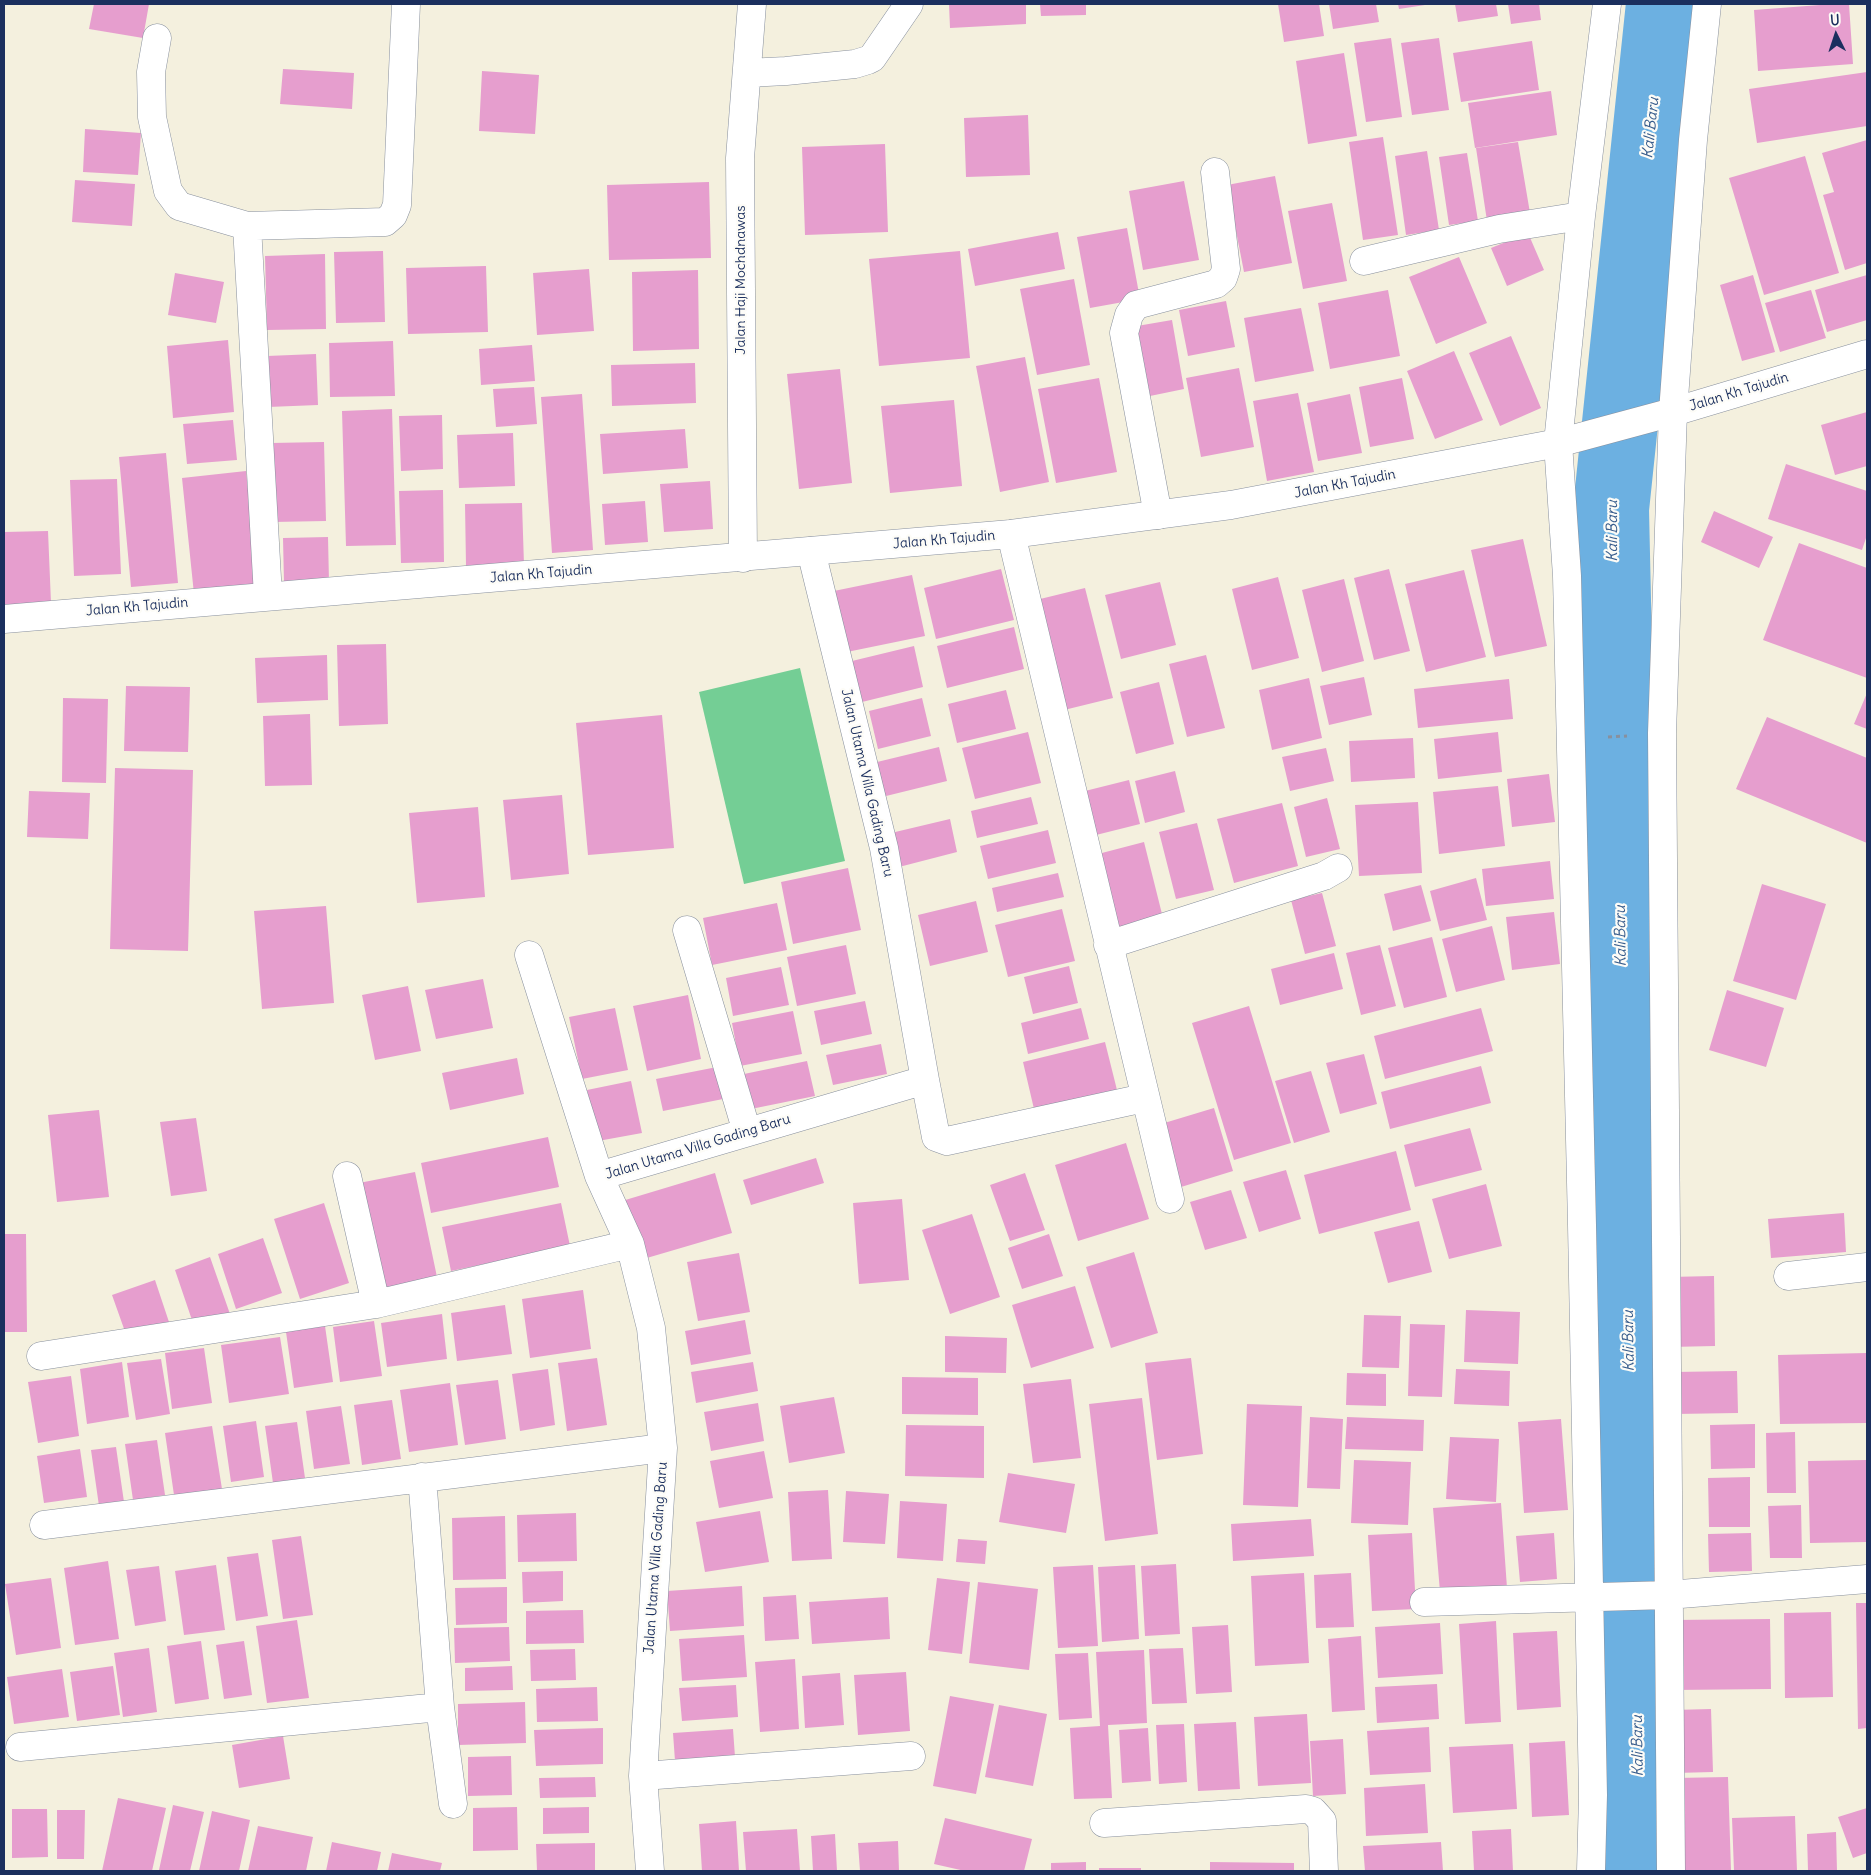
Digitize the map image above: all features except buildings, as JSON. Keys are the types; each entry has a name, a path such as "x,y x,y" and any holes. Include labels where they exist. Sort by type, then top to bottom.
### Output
{"street":[{"path":"157,38 151,72 152,117 168,191 179,206 247,226 385,222 393,215 397,205 406,4"},
{"name":"Jalan Haji Mochdnawas","path":"743,558 740,158 752,4"},
{"path":"747,73 855,64 868,60 872,58 909,4"},
{"path":"1591,1871 1593,1795 1590,1596 1567,576 1558,443 1581,216 1607,4"},
{"path":"1671,1871 1662,733 1673,412 1693,140 1707,4"},
{"path":"1158,515 1124,333 1129,315 1136,304 1216,284 1223,278 1226,269 1215,172"},
{"path":"1364,261 1499,229 1581,216"},
{"path":"247,226 268,596"},
{"name":"Jalan Kh Tajudin","path":"4,619 1011,534 1231,505 1558,443 1673,412 1867,354"},
{"path":"1011,534 1144,1098 1170,1200"},
{"name":"Jalan Utama Villa Gading Baru","path":"650,1871 643,1776 663,1448 651,1328 630,1244 599,1176 925,1080 884,848 811,551"},
{"path":"1108,945 1324,876 1338,868"},
{"path":"687,930 747,1132"},
{"path":"529,955 599,1176"},
{"path":"925,1080 936,1137 948,1141 1144,1098"},
{"path":"347,1176 376,1304"},
{"path":"41,1356 376,1304 630,1244"},
{"path":"1788,1276 1867,1266"},
{"path":"44,1525 663,1448"},
{"path":"422,1477 440,1706 453,1804"},
{"path":"1424,1602 1668,1595 1867,1579"},
{"path":"20,1747 440,1706"},
{"path":"643,1776 910,1756"},
{"path":"1104,1823 1306,1809 1313,1812 1322,1821 1324,1871"}],"path":[{"path":"1603,738 1629,736"}],"green space":[{"path":"800,668 845,861 744,884 699,692"}],"waterway":[{"name":"Kali Baru","path":"1641,1871 1611,509 1664,4"}]}
